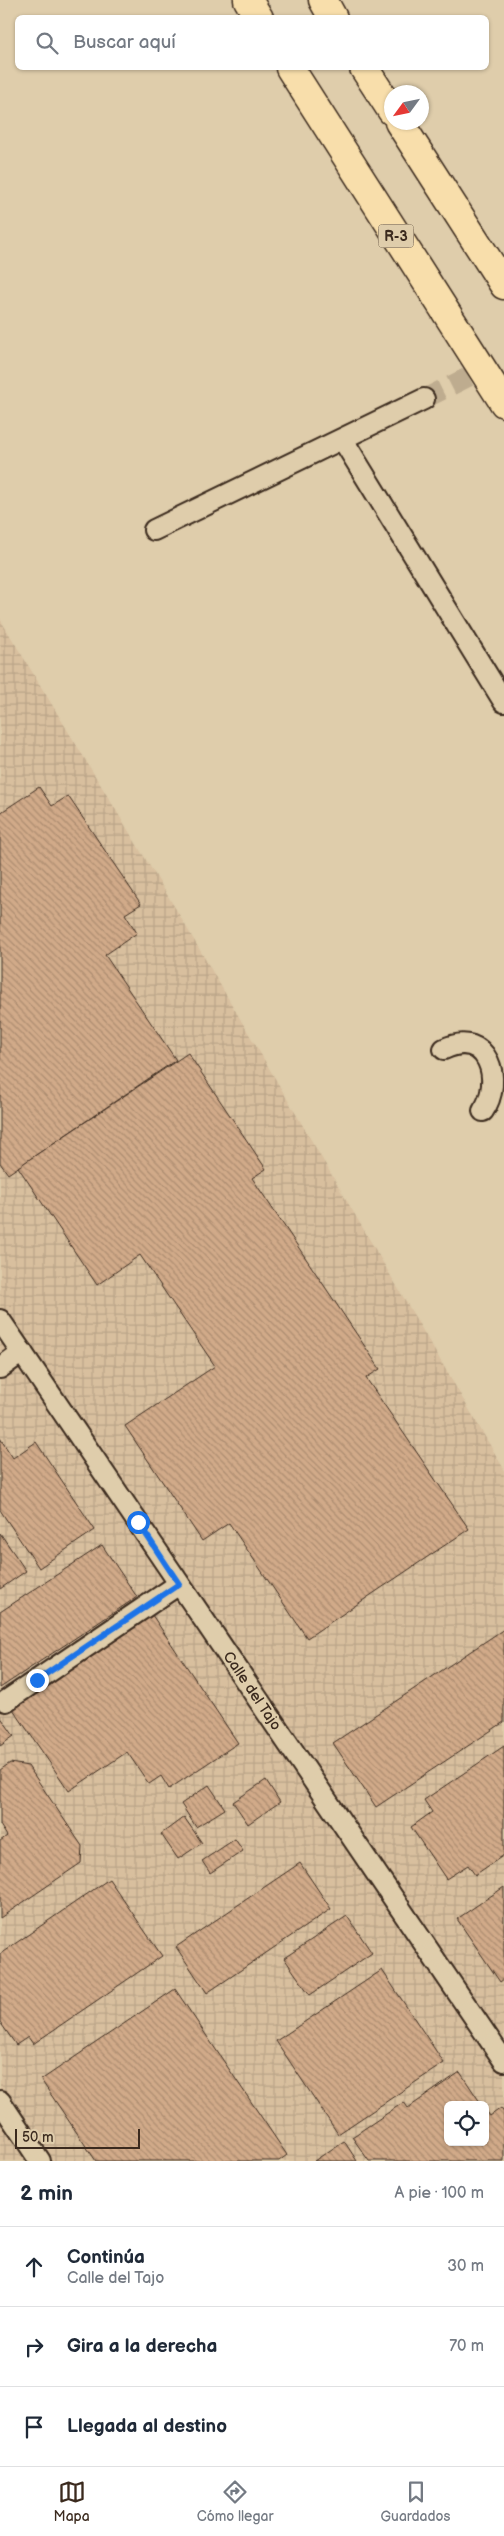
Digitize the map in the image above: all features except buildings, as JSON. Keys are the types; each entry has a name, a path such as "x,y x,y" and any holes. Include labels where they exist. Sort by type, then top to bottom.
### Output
{"highway":[{"path":"248,0 257,15"},
{"path":"323,0 332,15"},
{"name":"R-3","path":"291,70 504,403"},
{"path":"365,70 384,99"},
{"path":"403,130 504,285"}],"street":[{"path":"154,530 424,400"},
{"path":"343,440 504,702"},
{"path":"444,1049 461,1043 472,1044 499,1059 498,1091 495,1099 483,1111"},
{"name":"Calle del Tajo","path":"0,1320 504,2062"},
{"path":"0,1368 22,1352"},
{"path":"6,1701 179,1584"},
{"path":"0,2101 40,2161"}],"shaded area":[{"path":"0,619 174,906 504,1469 504,2161 0,2161"}],"tunnel":[{"path":"424,399 504,359"}],"route":[{"path":"37,1680 179,1584 138,1522"}]}
